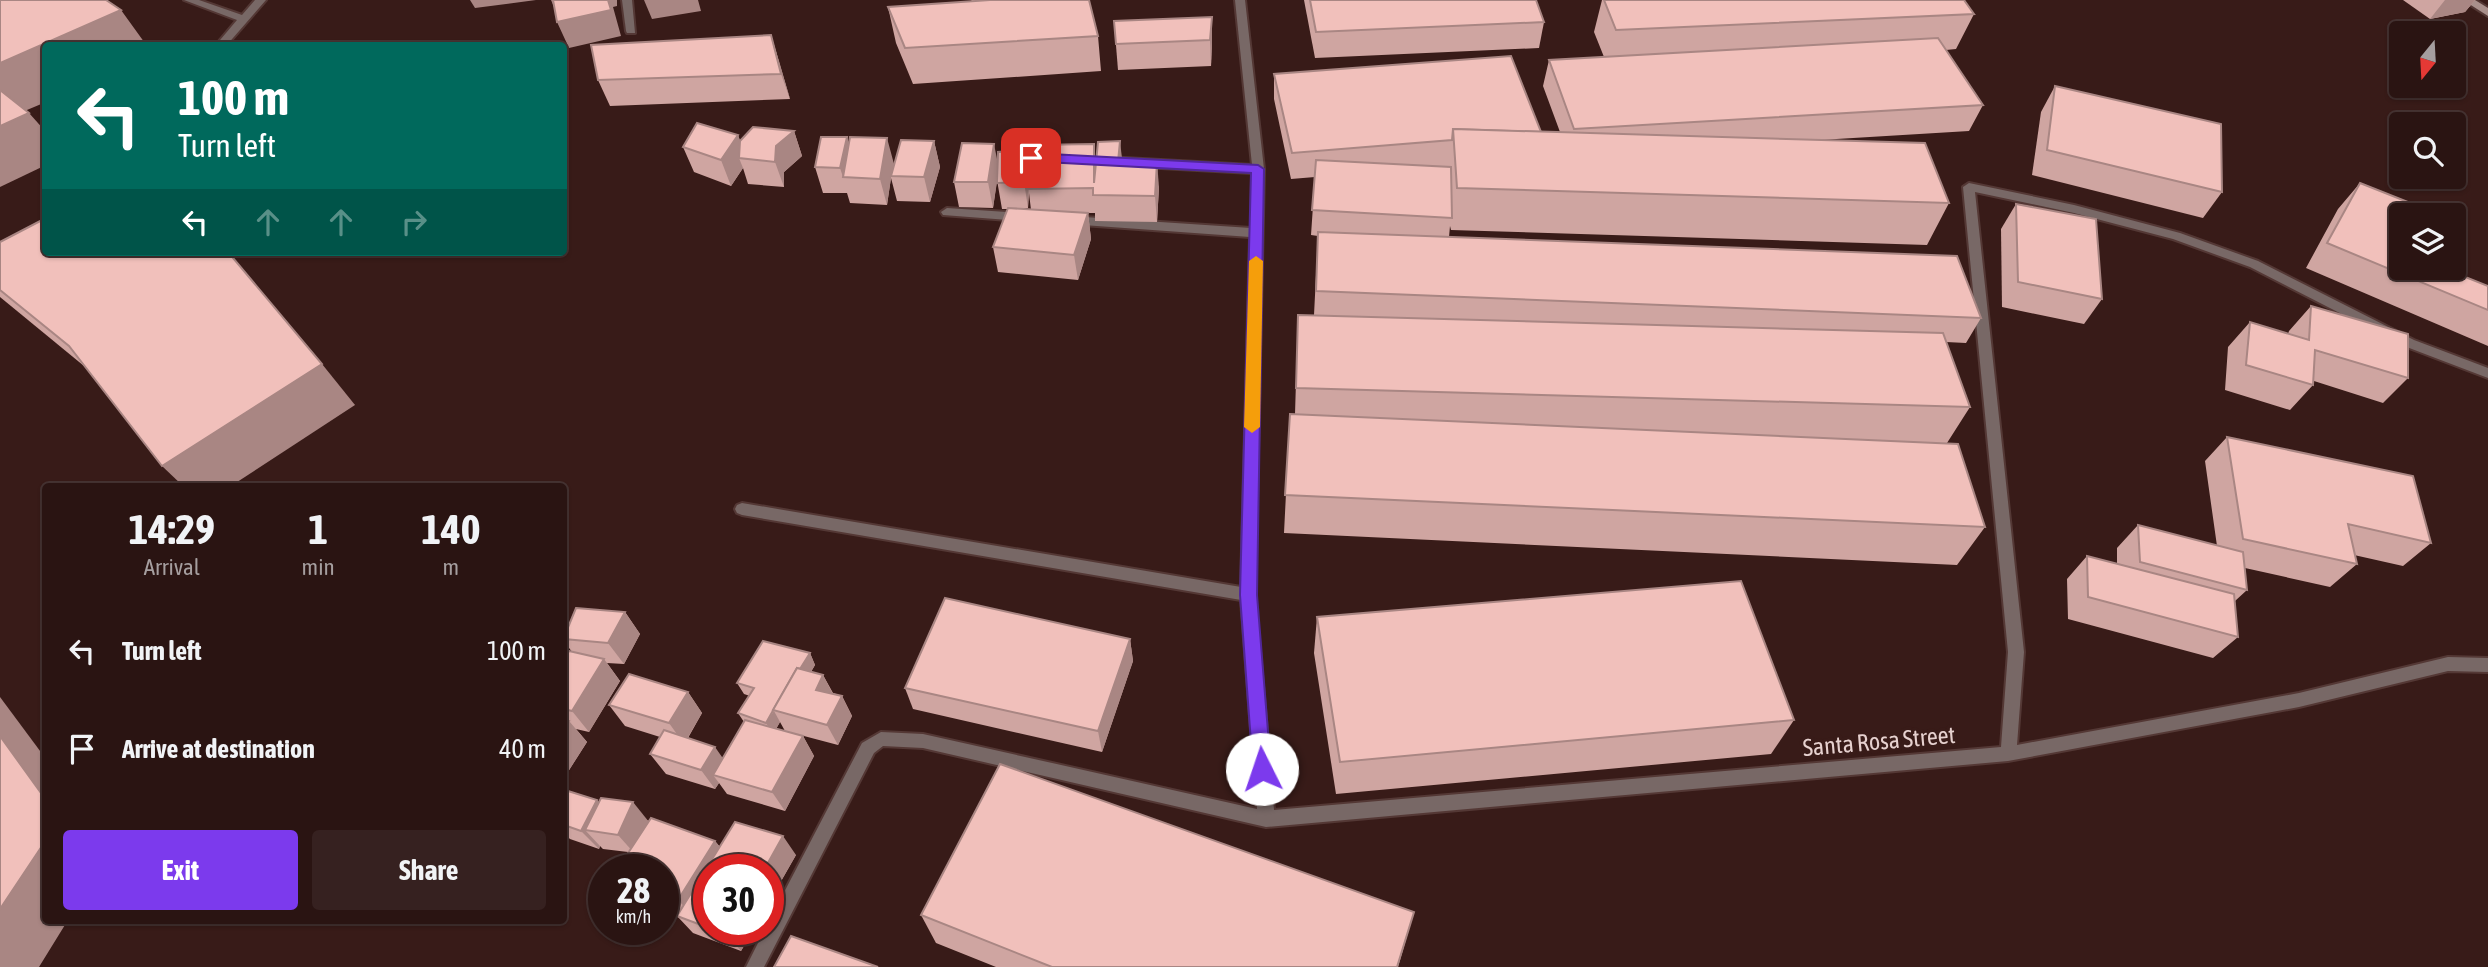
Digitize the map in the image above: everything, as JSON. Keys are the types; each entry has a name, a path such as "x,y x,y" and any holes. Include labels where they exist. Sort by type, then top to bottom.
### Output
{"street":[{"path":"189,0 243,19"},
{"path":"223,42 261,0"},
{"path":"627,0 631,31"},
{"path":"1240,0 1258,169 1248,595 1266,819"},
{"path":"2468,0 2488,13"},
{"path":"1088,160 1258,169"},
{"path":"2008,754 2016,652 1969,187 2074,209 2176,236 2241,260 2409,342 2488,373"},
{"path":"947,212 1041,218"},
{"path":"1054,219 1256,233"},
{"path":"742,509 1248,595"},
{"name":"Santa Rosa Street","path":"755,967 867,747 881,739 923,741 1266,819 2008,754 2299,700 2448,664 2488,665"}],"building":[{"path":"0,0 106,0 121,10 48,42 42,42 42,45 0,63"},
{"path":"553,0 608,0 611,10 557,22"},
{"path":"990,0 1089,0 1098,36 905,48 888,7"},
{"path":"1310,0 1536,0 1544,22 1316,32"},
{"path":"1604,0 1964,0 1974,14 1616,30"},
{"path":"1212,17 1210,40 1116,44 1114,21"},
{"path":"771,35 781,74 598,80 591,45"},
{"path":"1938,38 1983,105 1574,129 1549,60"},
{"path":"1511,56 1541,132 1453,129 1452,140 1292,153 1274,74"},
{"path":"2055,86 2221,124 2222,192 2047,150"},
{"path":"0,90 29,113 0,126"},
{"path":"697,123 738,135 721,160 683,147"},
{"path":"753,127 794,131 776,146 775,162 739,158 740,141"},
{"path":"1453,129 1925,143 1949,203 1457,188"},
{"path":"821,137 847,137 840,168 815,167"},
{"path":"850,137 887,138 880,179 843,177"},
{"path":"901,140 934,141 924,177 891,176"},
{"path":"1120,141 1118,162 1157,162 1155,196 1093,195 1093,188 1028,189 1032,145 1094,144 1094,183 1098,142"},
{"path":"962,143 994,144 988,182 954,182"},
{"path":"1025,150 1024,182 997,183 998,152"},
{"path":"1316,160 1451,167 1452,218 1312,210"},
{"path":"2360,183 2410,203 2389,203 2389,269 2327,243"},
{"path":"2016,204 2096,219 2102,299 2018,282"},
{"path":"1008,208 1088,213 1074,255 993,247"},
{"path":"42,220 42,256 231,256 322,364 162,466 69,346 0,290 0,242"},
{"path":"1318,232 1957,256 1981,318 1316,291"},
{"path":"2466,277 2488,286 2488,310 2416,280 2466,280"},
{"path":"2311,306 2408,334 2408,378 2315,350 2313,385 2246,365 2250,322 2309,340"},
{"path":"1298,315 1943,333 1970,407 1296,388"},
{"path":"1290,414 1958,444 1985,527 1285,495"},
{"path":"2227,437 2413,476 2431,543 2348,524 2357,564 2243,539"},
{"path":"2138,525 2243,552 2247,590 2140,562"},
{"path":"2087,556 2234,594 2238,637 2088,597"},
{"path":"1741,581 1794,720 1340,762 1317,617"},
{"path":"945,598 1130,639 1098,731 905,688"},
{"path":"576,608 625,612 608,643 567,639 567,630"},
{"path":"763,641 810,653 800,669 797,668 766,723 738,713 754,688 737,683"},
{"path":"569,651 604,659 572,711 567,710"},
{"path":"797,668 823,675 816,690 842,696 827,725 773,710"},
{"path":"629,674 688,692 669,723 609,705"},
{"path":"745,720 803,736 772,792 713,775"},
{"path":"664,730 715,747 701,770 650,754"},
{"path":"0,736 42,794 42,846 0,909"},
{"path":"1000,764 1414,912 1397,967 1052,967 921,915"},
{"path":"568,791 597,800 581,831 567,826"},
{"path":"601,798 633,802 618,835 585,830"},
{"path":"651,818 715,841 707,854 693,854 693,876 679,898 679,854 627,854"},
{"path":"735,822 783,836 773,854 715,854"},
{"path":"693,890 693,922 679,917"},
{"path":"791,936 878,967 774,967"}],"slow traffic":[{"path":"1252,427 1256,261"}],"route":[{"path":"1031,158 1258,169 1248,595 1262,769"}]}
